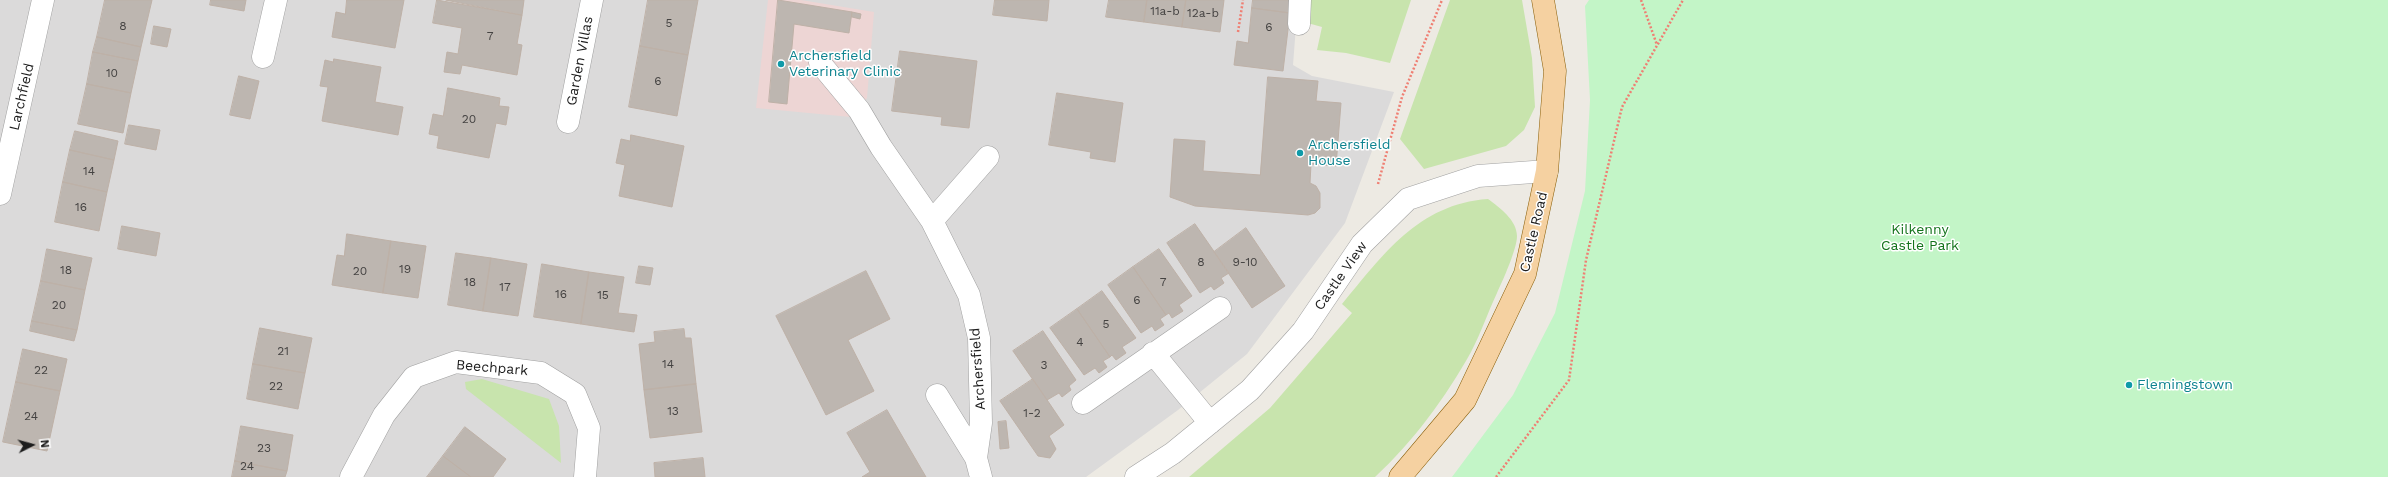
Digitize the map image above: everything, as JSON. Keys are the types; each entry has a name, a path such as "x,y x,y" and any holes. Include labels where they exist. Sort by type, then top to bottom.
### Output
{"main road":[{"name":"Castle Road","path":"1400,477 1465,400 1525,274 1547,171 1555,71 1543,0"}],"street":[{"name":"Larchfield","path":"0,194 43,0"},
{"path":"263,57 276,0"},
{"name":"Garden Villas","path":"568,122 592,0"},
{"path":"1299,24 1300,0"},
{"name":"Archersfield","path":"820,63 859,110 932,221 969,296 979,338 981,423 979,467"},
{"path":"932,221 988,157"},
{"name":"Castle View","path":"1136,477 1173,453 1250,390 1303,331 1362,244 1408,199 1478,176 1547,171"},
{"path":"1084,403 1153,353 1220,308"},
{"path":"1153,353 1210,423"},
{"name":"Beechpark","path":"351,477 384,415 414,377 456,362 541,373 575,394 589,428 585,477"},
{"path":"937,395 979,467"}],"path":[{"path":"1238,32 1243,0"},
{"path":"1378,185 1402,97 1442,0"},
{"path":"1641,0 1657,45"},
{"path":"1496,477 1569,380 1586,260 1622,107 1683,0"}],"shaded area":[{"path":"0,0 1298,0 1293,65 1312,76 1394,92 1345,223 1247,354 1178,410 1086,477 0,477"},
{"path":"768,0 801,0 874,12 867,98 851,117 756,108"}],"green space":[{"path":"1307,0 1411,0 1390,63 1346,53 1317,50 1322,27 1304,22"},
{"path":"1450,0 1522,0 1532,58 1535,107 1524,130 1506,146 1424,169 1400,139"},
{"name":"Kilkenny Castle Park","path":"1589,0 2388,0 2388,477 1452,477 1513,395 1555,313 1585,191 1590,100 1585,6"},
{"path":"1488,199 1507,214 1516,230 1516,242 1506,273 1475,345 1451,386 1403,449 1375,477 1189,477 1270,408 1352,313 1342,304 1372,268 1404,235 1441,211 1463,203"},
{"path":"482,379 549,399 559,426 561,463 466,389 465,382"}],"building":[{"path":"105,0 152,0 141,47 97,37"},
{"path":"211,0 246,0 244,11 210,5"},
{"path":"347,0 404,0 395,48 332,37 336,12 345,14"},
{"path":"437,0 522,15 517,44 522,45 517,75 462,65 460,74 444,72 447,52 458,54 462,28 433,23"},
{"path":"446,0 524,0 522,15"},
{"path":"648,0 698,0 688,55 640,46"},
{"name":"Archersfield Veterinary Clinic","path":"778,0 852,12 849,33 794,24 787,104 769,102"},
{"path":"995,0 1049,0 1047,21 993,15"},
{"path":"1109,0 1147,0 1144,22 1106,17"},
{"path":"1147,0 1186,0 1182,27 1144,22"},
{"path":"1186,0 1224,0 1220,32 1182,27"},
{"path":"1253,0 1292,0 1290,13 1252,8"},
{"path":"1252,8 1290,13 1283,71 1234,65 1237,41 1248,43"},
{"path":"852,12 861,14 860,19 852,17"},
{"path":"154,26 171,29 167,47 151,44"},
{"path":"97,37 141,47 138,61 93,52"},
{"path":"640,46 688,55 677,116 629,107"},
{"path":"900,51 977,61 969,128 941,125 942,117 892,111"},
{"path":"93,52 138,61 131,93 87,84"},
{"path":"334,59 381,67 375,102 403,107 398,135 322,121 328,87 320,86 325,60 333,62"},
{"path":"239,76 259,81 250,119 230,115"},
{"name":"Archersfield House","path":"1268,77 1318,81 1316,101 1341,103 1336,166 1311,164 1310,183 1316,186 1320,193 1320,208 1315,213 1308,215 1195,206 1170,197 1174,139 1205,141 1203,171 1260,175"},
{"path":"87,84 131,93 123,133 78,124"},
{"path":"448,88 500,98 499,106 509,107 506,125 496,123 489,158 437,148 439,136 429,134 433,114 443,116"},
{"path":"1057,93 1123,103 1115,162 1090,158 1091,152 1049,145"},
{"path":"129,125 160,130 156,150 125,144"},
{"path":"75,131 118,141 114,160 70,150"},
{"path":"631,135 684,146 672,207 619,196 625,165 616,163 621,139 630,141"},
{"path":"70,150 114,160 107,192 63,182"},
{"path":"63,182 107,192 99,231 55,222"},
{"path":"1195,224 1229,273 1221,278 1224,283 1214,290 1211,286 1200,293 1167,243"},
{"path":"122,226 160,233 156,256 118,249"},
{"path":"1246,228 1285,286 1252,308 1214,252"},
{"path":"347,234 391,241 383,293 332,285 337,255 344,256"},
{"path":"391,241 426,246 418,298 383,293"},
{"path":"47,249 92,258 85,290 41,281"},
{"path":"1159,249 1192,296 1179,305 1183,311 1172,318 1169,313 1166,315 1133,267"},
{"path":"456,253 491,258 483,311 448,305"},
{"path":"491,258 527,264 518,316 483,311"},
{"path":"542,264 589,272 581,324 534,317"},
{"path":"639,266 653,268 650,285 636,283"},
{"path":"1133,267 1166,315 1160,319 1164,325 1155,331 1152,326 1141,333 1108,285"},
{"path":"866,271 890,319 848,340 874,391 826,415 776,316"},
{"path":"589,272 624,277 618,313 637,315 634,332 581,324"},
{"path":"41,281 85,290 77,330 32,321"},
{"path":"1102,291 1136,338 1122,347 1126,353 1116,360 1112,355 1110,357 1077,309"},
{"path":"1077,309 1110,357 1103,361 1107,367 1099,373 1095,368 1084,375 1050,328"},
{"path":"32,321 77,330 74,341 30,331"},
{"path":"260,328 312,338 305,373 253,364"},
{"path":"684,329 685,338 691,338 696,384 644,390 639,344 655,342 654,332"},
{"path":"1043,331 1076,380 1069,386 1071,390 1062,397 1059,393 1047,400 1013,351"},
{"path":"23,349 67,359 60,391 16,382"},
{"path":"253,364 305,373 298,409 247,399"},
{"path":"1033,379 1064,425 1049,436 1056,449 1050,458 1038,456 1000,401"},
{"path":"16,382 60,391 47,451 3,442"},
{"path":"696,384 702,432 650,438 644,390"},
{"path":"887,410 926,477 862,477 870,472 847,433"},
{"path":"1006,421 1009,448 1000,449 998,422"},
{"path":"241,426 293,435 287,471 235,461"},
{"path":"465,427 506,459 493,477 471,477 443,456"},
{"path":"443,456 471,477 427,477"},
{"path":"703,458 705,477 655,477 654,463"},
{"path":"235,461 287,471 285,477 232,477"}],"place":[{"name":"Archersfield Veterinary Clinic","path":"781,64"},
{"name":"Archersfield House","path":"1300,153"},
{"name":"Flemingstown","path":"2129,385"}]}
